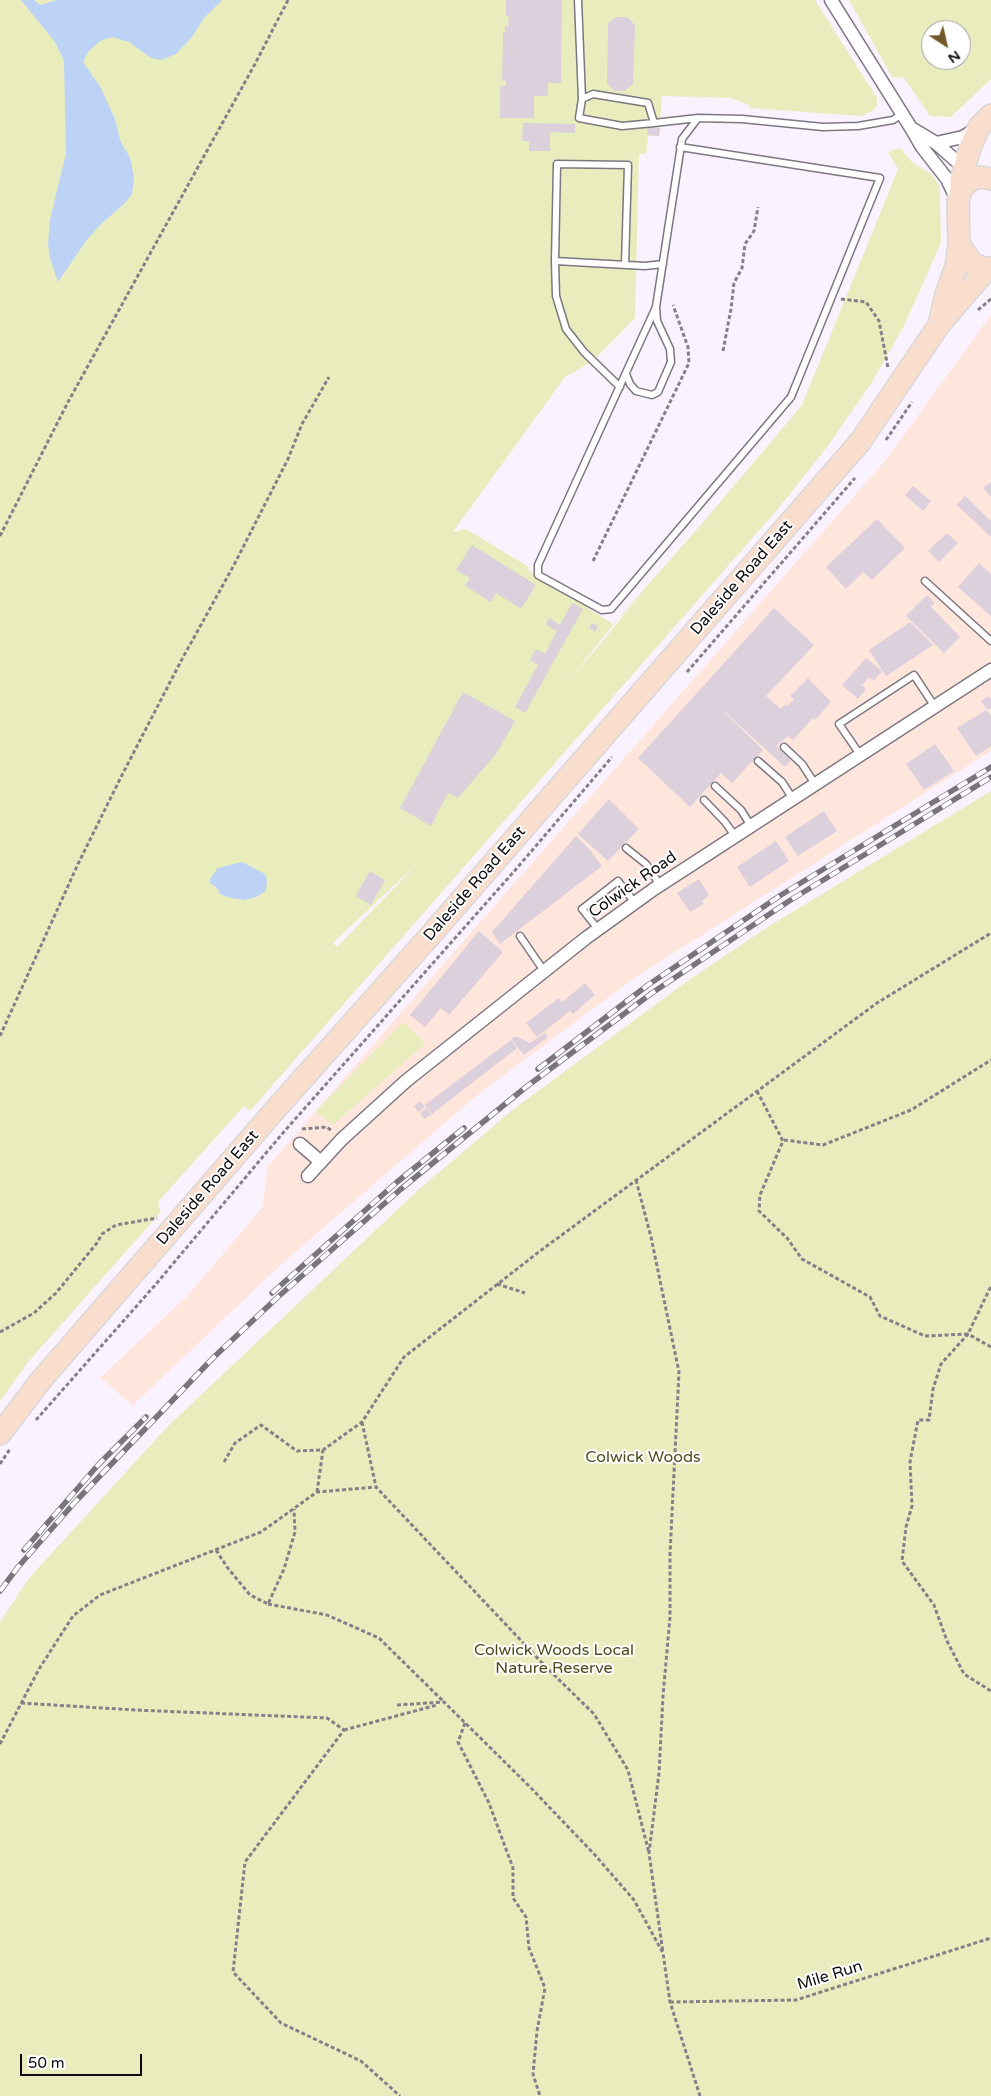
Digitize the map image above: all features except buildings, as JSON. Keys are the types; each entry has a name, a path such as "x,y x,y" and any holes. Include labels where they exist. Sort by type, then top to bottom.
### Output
{"main road":[{"name":"Daleside Road East","path":"939,325 946,295 956,266 960,244 960,196 979,174 985,121"},
{"path":"960,244 971,262 989,268"},
{"name":"Daleside Road East","path":"0,1434 42,1379 268,1117 454,908 860,442 939,325 989,268"}],"street":[{"path":"831,0 922,147 960,196"},
{"path":"936,143 963,137 985,121"},
{"path":"911,128 936,143 979,174"},
{"name":"Colwick Road","path":"308,1176 342,1139 406,1081 598,929 660,885 991,670"},
{"path":"300,1144 321,1162"}],"lane":[{"path":"578,0 582,99 579,118 622,126 698,118 742,119 823,127 858,126 893,120 902,114"},
{"path":"582,99 593,94 648,103 654,122"},
{"path":"626,374 630,384 636,391 652,395 658,392 672,362 670,349 657,320 656,306 680,147 682,139 698,118"},
{"path":"656,306 538,565 538,576 602,610 611,609 790,397 880,178 680,147"},
{"path":"620,387 584,352 566,329 556,296 557,164 628,165 625,265"},
{"path":"555,261 645,266 663,264"},
{"path":"925,581 991,640"},
{"path":"861,756 839,724 914,675 935,707"},
{"path":"784,747 802,764 815,785"},
{"path":"758,761 782,782 794,799"},
{"path":"715,786 741,810 751,826"},
{"path":"704,800 726,822 735,836"},
{"path":"626,848 646,864 660,885"},
{"path":"598,929 582,909 618,881 634,903"},
{"path":"520,936 544,971"}],"path":[{"path":"0,536 68,402 255,64 288,0"},
{"path":"723,351 734,283 742,268 745,244 754,231 758,207"},
{"path":"831,298 866,302 879,321 889,371 894,364"},
{"path":"593,562 689,363 688,348 673,305"},
{"path":"0,1036 78,864 117,785 181,661 239,556 288,459 302,424 330,377"},
{"path":"224,1462 235,1443 261,1425 298,1451 323,1450 362,1422 404,1357 497,1284 877,1003 991,933"},
{"path":"784,1140 823,1145 912,1110 991,1060"},
{"path":"757,1091 783,1141 760,1195 759,1211 787,1238 802,1258 870,1297 880,1316 926,1336 968,1334 991,1347"},
{"path":"295,1130 327,1127 342,1139"},
{"path":"282,1134 289,1132"},
{"path":"636,1180 651,1238 679,1372 670,1554 670,1617 659,1773 649,1853"},
{"path":"0,1332 34,1313 56,1293 97,1243 102,1234 116,1224 159,1218"},
{"path":"497,1284 525,1293"},
{"path":"991,1286 968,1334 941,1364 933,1389 929,1420 918,1420 910,1462 912,1506 906,1528 902,1561 934,1605 947,1641 964,1674 991,1691"},
{"path":"362,1422 376,1487 546,1667 594,1714 628,1770 649,1853 670,2002 700,2096"},
{"path":"317,1492 323,1450"},
{"path":"0,1744 39,1669 74,1616 100,1595 261,1532 317,1492 376,1487"},
{"path":"268,1604 284,1569 295,1532 294,1509"},
{"path":"216,1550 226,1567 250,1595 268,1604 327,1615 379,1638 544,1802 634,1900 663,1953"},
{"path":"397,1705 444,1702"},
{"path":"400,2096 360,2061 281,2023 233,1972 245,1862 344,1730 444,1702"},
{"path":"21,1703 327,1718 344,1730"},
{"path":"465,1723 458,1742 489,1803 514,1868 513,1898 526,1917 529,1948 545,1988 537,2031 533,2074 540,2096"},
{"name":"Mile Run","path":"670,2002 796,2000 991,1938"}],"shaded area":[{"path":"991,315 991,751 636,977 476,1096 285,1261 133,1405 100,1378 188,1295 262,1208 268,1166 885,461"}],"green space":[{"path":"0,0 815,0 877,98 877,106 862,116 750,108 749,105 731,98 662,96 659,136 648,136 646,154 639,154 635,318 593,361 565,377 453,532 466,529 529,567 528,570 613,624 699,527 802,405 898,169 888,152 900,148 912,162 930,173 938,183 940,188 941,243 904,326 874,379 828,446 777,510 250,1111 244,1106 158,1202 161,1212 29,1361 0,1401","holes":["644,591 590,656 570,679 614,624","420,861 337,947 333,943"]},
{"path":"849,0 991,0 991,79 951,117 930,116 904,78 892,77"},
{"name":"Colwick Woods Local Nature Reserve","path":"991,791 991,2096 0,2096 0,1622 29,1578 168,1426 418,1190 511,1111 686,982 766,928"},
{"path":"403,1022 426,1043 333,1125 316,1111"}],"water":[{"path":"21,0 34,0 40,5 57,0 222,0 204,18 192,37 176,54 161,60 151,58 129,42 112,37 100,41 89,51 83,62 101,88 115,119 120,140 130,158 134,177 132,194 86,241 58,282 50,258 48,244 50,220 66,153 64,61 55,42"},
{"path":"242,862 265,874 267,880 266,891 256,897 244,900 220,894 217,888 209,882 210,879 218,868"}],"railway":[{"path":"538,1069 648,985 781,895 991,767"},
{"path":"0,1591 18,1567 76,1501 214,1357 279,1296 401,1189 526,1087 652,993 789,901 991,777"},
{"path":"272,1293 397,1182 464,1128"},
{"path":"24,1550 98,1465 146,1417"}],"park label":[{"name":"Colwick Woods","path":"643,1458"}]}
